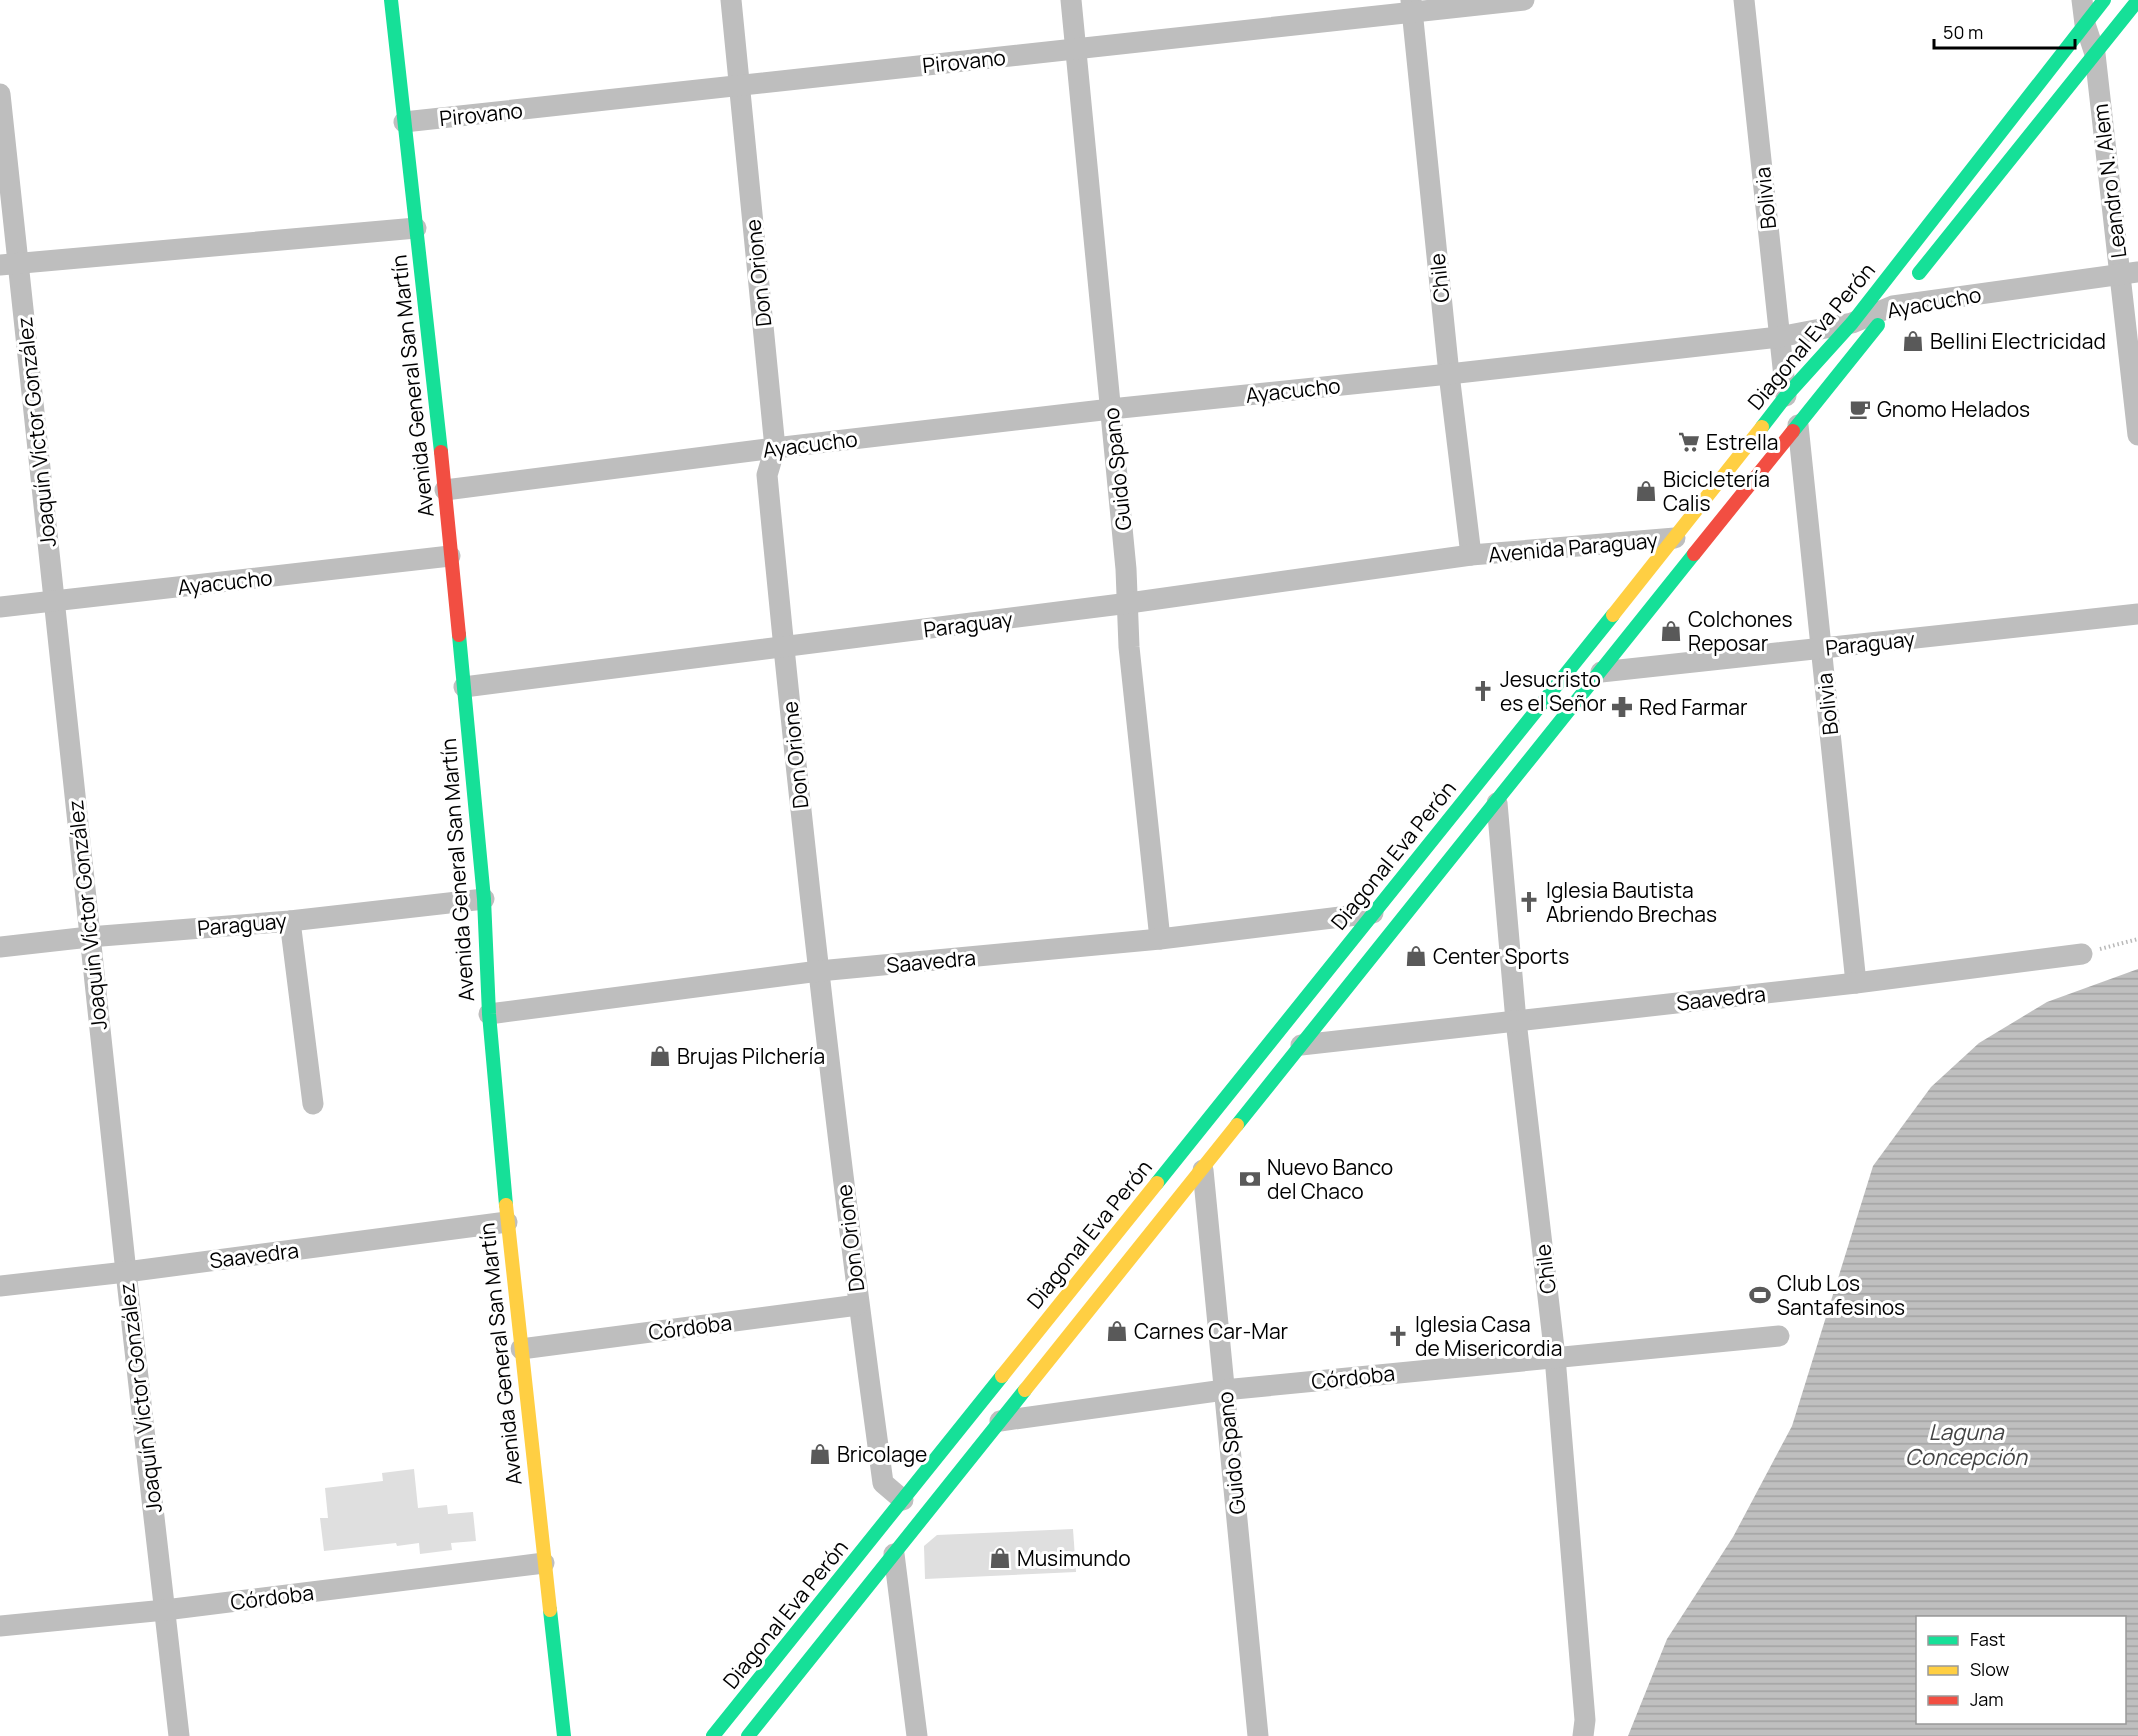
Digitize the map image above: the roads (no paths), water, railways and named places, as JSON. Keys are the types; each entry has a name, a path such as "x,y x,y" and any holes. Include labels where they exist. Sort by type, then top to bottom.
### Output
{"main road":[{"name":"Avenida General San Martín","path":"391,0 445,490 464,687 484,899 489,1014 507,1222 564,1736"},
{"name":"Diagonal Eva Perón","path":"713,1736 1675,538 1786,396 1852,322 2104,0"},
{"name":"Diagonal Eva Perón","path":"748,1736 2138,0"}],"street":[{"name":"Don Orione","path":"731,0 775,448 767,475 819,971 858,1305 882,1483 903,1500"},
{"name":"Guido Spano","path":"1071,0 1129,603 1130,647 1160,939"},
{"name":"Pirovano","path":"405,122 1076,49 1411,6 1524,0"},
{"name":"Bolivia","path":"1744,0 1786,396"},
{"name":"Leandro N. Alem","path":"2082,0 2085,24 2095,54 2129,273 2138,435"},
{"name":"Chile","path":"1411,6 1449,374 1471,555"},
{"name":"Joaquín Víctor González","path":"0,93 10,264 54,601 89,937 179,1736"},
{"path":"10,264 416,228"},
{"name":"Ayacucho","path":"445,490 775,448 1111,409 1779,337 1852,322 1893,306 2129,273"},
{"name":"Bolivia","path":"1798,425 1856,983"},
{"name":"Avenida Paraguay","path":"1471,555 1675,538"},
{"name":"Paraguay","path":"464,687 1129,603 1471,555"},
{"name":"Ayacucho","path":"0,607 450,556"},
{"name":"Paraguay","path":"1601,672 2138,614"},
{"name":"Chile","path":"1497,803 1516,1021 1556,1357 1585,1720 1583,1736"},
{"name":"Paraguay","path":"0,947 89,937 290,921 484,899"},
{"name":"Saavedra","path":"489,1014 819,971 1160,939 1373,913"},
{"path":"290,921 313,1104"},
{"name":"Saavedra","path":"1301,1045 1856,983 2082,954"},
{"name":"Guido Spano","path":"1203,1170 1258,1736"},
{"name":"Saavedra","path":"0,1286 126,1272 507,1222"},
{"name":"Córdoba","path":"521,1349 858,1305"},
{"name":"Córdoba","path":"1000,1421 1224,1390 1779,1336"},
{"path":"894,1554 917,1736"},
{"name":"Córdoba","path":"0,1626 165,1610 544,1563"}],"water":[{"name":"Laguna Concepción","path":"2138,969 2138,1736 1628,1736 1667,1639 1733,1537 1792,1426 1873,1166 1931,1087 1979,1043 2047,1002"}],"place":[{"name":"Bellini Electricidad","path":"1913,341"},
{"name":"Gnomo Helados","path":"1860,409"},
{"name":"Estrella","path":"1689,442"},
{"name":"Bicicletería Calis","path":"1646,491"},
{"name":"Colchones Reposar","path":"1671,631"},
{"name":"Jesucristo es el Señor","path":"1483,691"},
{"name":"Red Farmar","path":"1622,707"},
{"name":"Iglesia Bautista Abriendo Brechas","path":"1529,902"},
{"name":"Center Sports","path":"1416,956"},
{"name":"Brujas Pilchería","path":"660,1056"},
{"name":"Nuevo Banco del Chaco","path":"1250,1179"},
{"name":"Club Los Santafesinos","path":"1760,1295"},
{"name":"Carnes Car-Mar","path":"1117,1331"},
{"name":"Iglesia Casa de Misericordia","path":"1398,1336"},
{"name":"Bricolage","path":"820,1454"},
{"name":"Musimundo","path":"1000,1558"}]}
